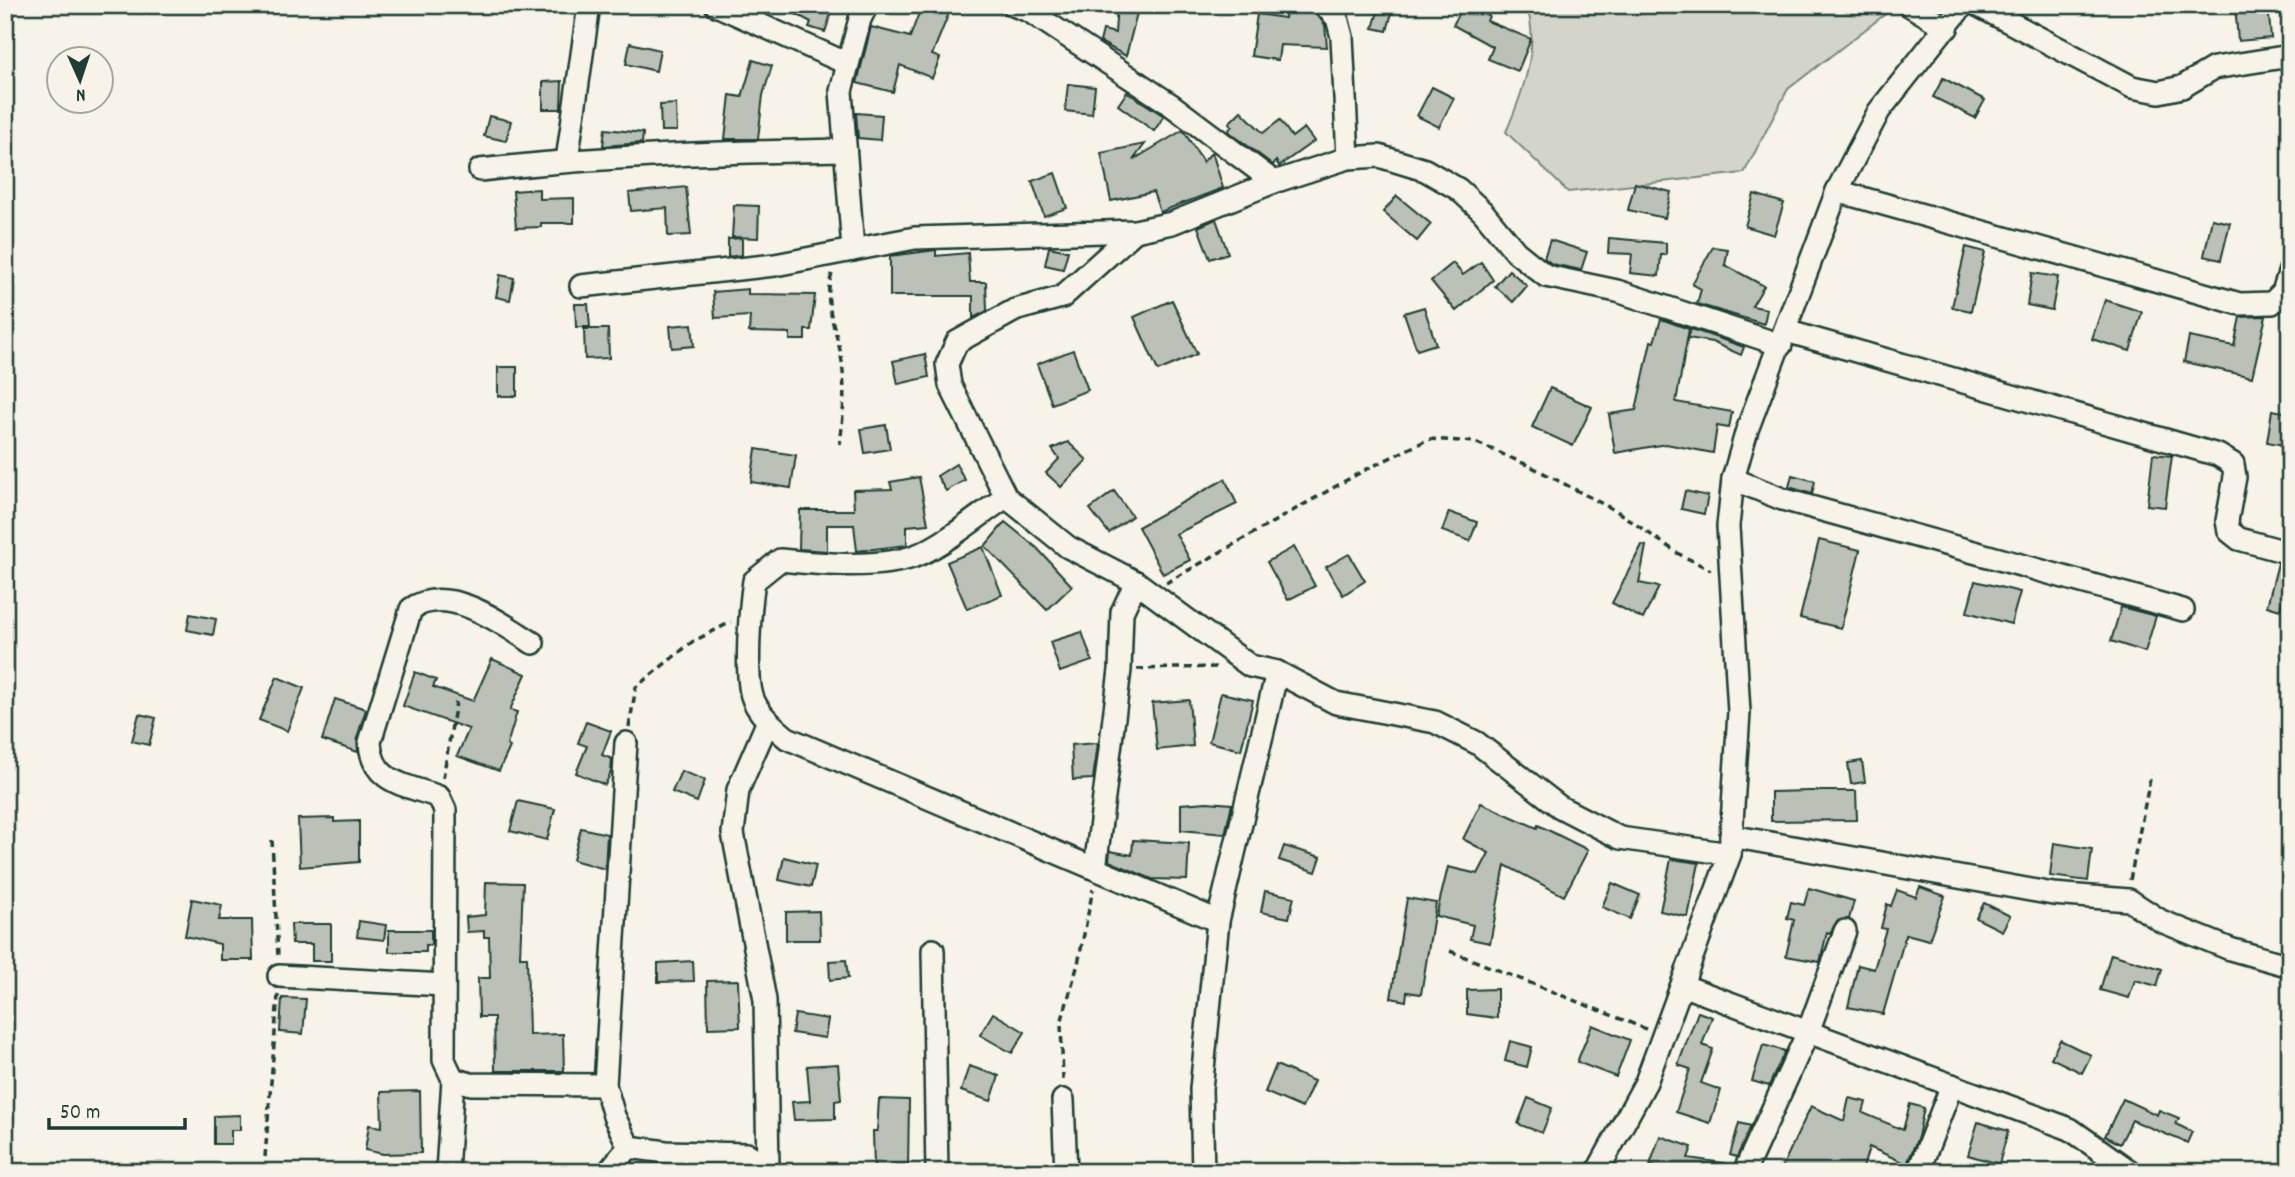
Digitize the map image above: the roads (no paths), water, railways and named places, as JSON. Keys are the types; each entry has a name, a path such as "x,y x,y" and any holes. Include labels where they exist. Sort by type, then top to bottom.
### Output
{"street":[{"path":"567,160 589,5"},
{"path":"716,5 848,64"},
{"path":"846,251 841,91 867,5"},
{"path":"1013,5 1030,11 1170,104 1274,182"},
{"path":"1324,5 1336,18 1342,37 1348,158"},
{"path":"1909,5 1947,28"},
{"path":"1597,1172 1646,1082 1684,986 1730,845 1739,712 1728,526 1733,479 1747,430 1837,191 1879,111 1963,5"},
{"path":"1977,5 2132,87 2159,92 2182,87 2214,68 2290,56"},
{"path":"480,170 567,160 697,153 844,150"},
{"path":"581,286 775,265 915,238 1135,231 1172,223 1274,182 1348,158 1379,156 1424,170 1458,189 1483,212 1516,252 1546,276 1617,291 2218,455 2233,464 2235,477 2227,521 2229,531 2239,539 2290,553"},
{"path":"1837,191 2240,304 2272,303 2283,292 2290,270"},
{"path":"1135,231 1062,297 1014,310 957,342 947,364 950,385 1006,497 1068,547 1145,588 1250,666 1277,672 1335,703 1435,722 1477,743 1560,807 1620,838 1730,845 2053,894 2129,900 2161,921 2230,949 2290,966"},
{"path":"1733,479 1782,499 2183,610"},
{"path":"1006,497 919,555 871,564 827,565 780,560 754,581 749,612 752,696 768,721 788,738 1218,921"},
{"path":"1095,869 1120,670 1122,612 1145,588"},
{"path":"447,1172 453,1079 444,1060 444,810 439,797 379,774 371,761 370,742 411,608 420,602 439,601 475,607 533,643"},
{"path":"1203,1172 1201,1089 1218,921 1277,672"},
{"path":"768,721 738,790 733,833 765,1000 769,1170"},
{"path":"626,743 605,1085 614,1116 629,1147"},
{"path":"1744,1172 1808,1032 1844,931"},
{"path":"933,950 937,1172"},
{"path":"279,976 444,985"},
{"path":"1684,986 2070,1129 2131,1172"},
{"path":"453,1079 471,1084 605,1085"},
{"path":"1918,1172 1952,1085"},
{"path":"1063,1100 1066,1172"},
{"path":"629,1147 666,1153 747,1154 769,1170"},
{"path":"608,1172 629,1147"}]}
